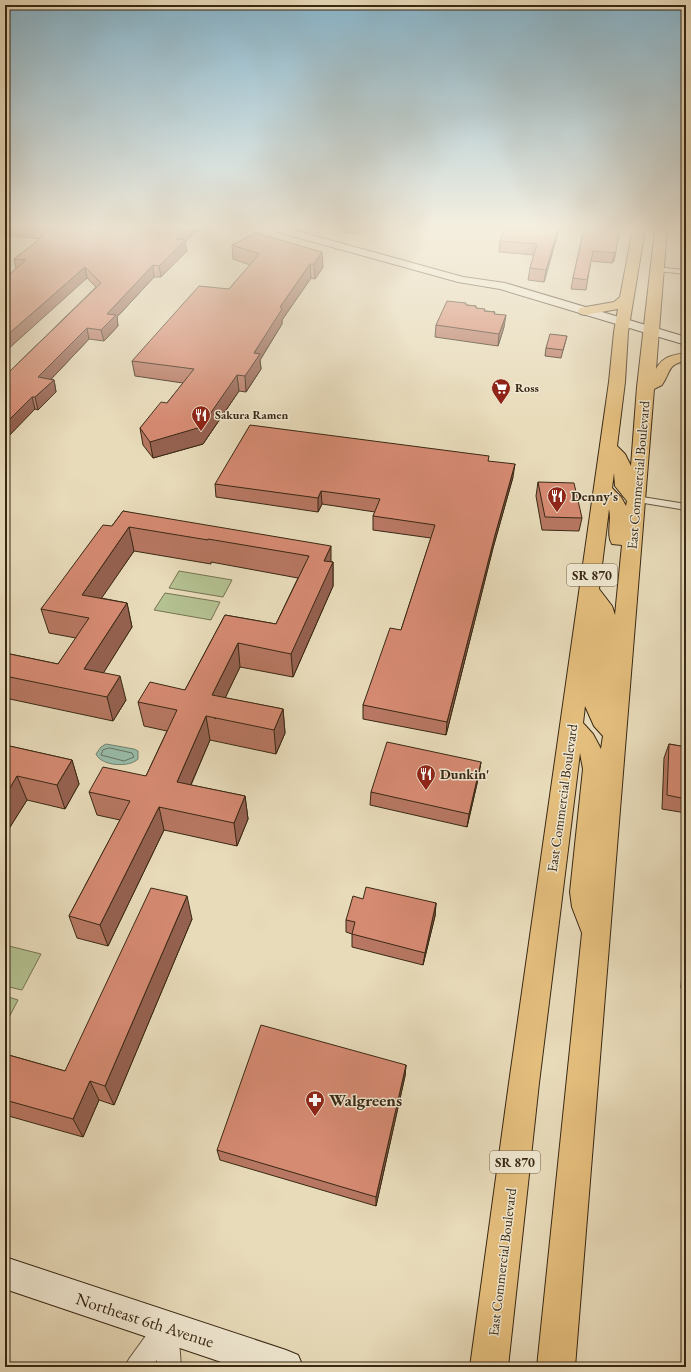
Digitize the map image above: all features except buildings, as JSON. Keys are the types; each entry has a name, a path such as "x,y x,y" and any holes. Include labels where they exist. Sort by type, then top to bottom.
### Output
{"main road":[{"path":"487,293 650,335 686,341"},
{"path":"525,293 585,311 623,327"},
{"name":"East Commercial Boulevard","path":"489,1367 609,448 623,327 629,293"},
{"name":"East Commercial Boulevard","path":"556,1367 654,293"},
{"path":"585,311 613,307 628,298"},
{"path":"650,335 686,352"},
{"path":"645,387 657,382 666,362 686,357"},
{"path":"609,448 616,452 621,458 623,463 621,482 627,494 636,500"},
{"path":"603,490 611,495 620,512 617,564 623,575 629,578"},
{"path":"590,590 602,606 605,615 597,709 603,725 614,733"},
{"path":"572,726 588,743 594,758 595,769 583,892 585,907 596,935"},
{"name":"Northeast 6th Avenue","path":"5,1273 286,1367"}],"street":[{"path":"636,500 686,507"},
{"path":"137,1367 166,1327"},
{"path":"166,1327 169,1367"}],"shaded area":[{"path":"179,571 232,580 223,597 169,588"},
{"path":"165,593 220,602 211,620 154,610"},
{"path":"5,945 41,954 22,990 5,986"},
{"path":"5,996 18,1000 5,1025"}],"water":[{"path":"106,744 134,749 138,751 138,759 134,762 122,765 103,761 96,754 101,747"}],"place":[{"name":"Ross","path":"501,405"},
{"name":"Sakura Ramen","path":"201,432"},
{"name":"Denny's","path":"557,513"},
{"name":"Dunkin'","path":"426,791"},
{"name":"Walgreens","path":"315,1117"}]}
